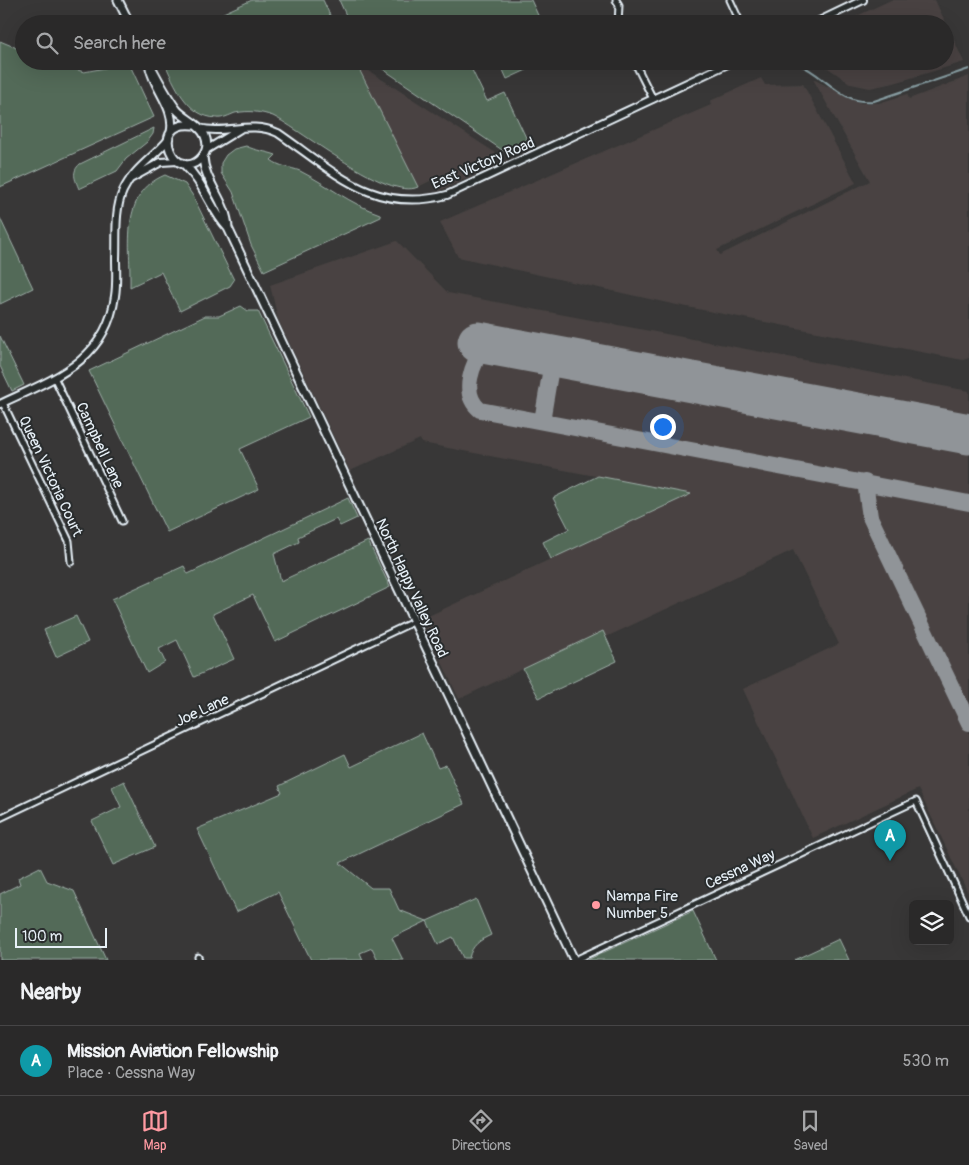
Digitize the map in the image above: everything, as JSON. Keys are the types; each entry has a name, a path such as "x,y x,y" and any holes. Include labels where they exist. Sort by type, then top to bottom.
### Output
{"main road":[{"path":"118,0 126,15"},
{"path":"150,70 153,80 171,115 170,153 180,162 193,163 205,153 206,138 196,126 177,110 153,70"},
{"path":"169,137 181,126 196,126"},
{"name":"North Happy Valley Road","path":"205,153 206,176 224,210 228,228 574,960"},
{"name":"North Happy Valley Road","path":"180,162 203,186 222,222 228,228"}],"street":[{"path":"616,0 619,5 618,15"},
{"path":"730,0 737,15"},
{"path":"832,15 863,0"},
{"path":"638,70 653,99"},
{"name":"East Victory Road","path":"196,126 216,131 232,127 265,128 278,133 366,191 399,201 417,201 447,195 715,70"},
{"path":"205,153 243,127"},
{"path":"1,403 69,371 91,351 108,324 116,295 117,214 120,198 133,173 169,137"},
{"path":"130,179 160,162 180,162"},
{"name":"Campbell Lane","path":"55,379 122,521"},
{"name":"Queen Victoria Court","path":"1,403 69,541 71,562"},
{"name":"Joe Lane","path":"0,818 413,622"},
{"name":"Cessna Way","path":"574,960 916,802 969,916"}],"shaded area":[{"path":"891,0 935,0 942,15 859,15"},
{"path":"954,41 964,62 954,65"},
{"path":"831,70 937,70 870,88 851,84"},
{"path":"360,71 369,71 502,157 490,163 491,167 439,191 432,180 418,187"},
{"path":"969,76 969,358 963,360 677,305 458,257 440,222 711,105 710,101 761,78 765,85 803,84 856,183 717,250 720,255 870,181 813,79 861,103 879,103 907,94 909,99"},
{"path":"397,241 448,293 969,391 969,895 918,789 813,838 743,689 839,644 793,550 606,637 603,631 459,699 422,619 690,494 422,443 420,439 350,471 278,319 270,285"}],"green space":[{"path":"252,0 323,0 330,15 219,15"},
{"path":"339,0 531,0 538,15 346,15"},
{"path":"0,41 15,47 15,70 78,70 84,72 94,70 132,70 154,117 0,187"},
{"path":"168,70 360,70 418,187 404,189 367,175 273,116 245,112 219,118 197,112 183,98"},
{"path":"384,70 472,70 487,101 505,93 529,144 508,154"},
{"path":"503,70 526,70 507,79"},
{"path":"154,128 153,134 147,142 126,159 117,171 79,189 75,179 75,170 80,164"},
{"path":"246,146 276,155 271,160 281,166 310,176 349,200 380,214 381,217 264,271 251,245 233,192 221,173 221,163 226,155 234,149"},
{"path":"165,175 185,184 193,196 234,280 230,286 180,311 161,272 130,287 129,238 134,208 140,195 150,184"},
{"path":"0,218 33,288 0,304"},
{"path":"241,306 248,311 258,311 309,417 240,449 259,489 167,532 89,371 205,316 219,316"},
{"path":"0,336 24,385 12,391 0,366"},
{"path":"598,476 691,494 551,559 543,542 569,529 553,498"},
{"path":"348,498 357,518 340,526 336,519 298,537 299,542 274,554 281,581 368,541 390,587 275,642 253,595 213,614 234,659 194,677 177,640 159,649 165,662 147,673 112,599 184,566 188,574"},
{"path":"76,616 88,642 56,657 44,630"},
{"path":"603,631 617,661 539,698 523,669"},
{"path":"422,733 438,768 446,765 464,804 340,863 371,888 389,888 399,910 427,921 392,938 403,960 378,960 372,948 360,953 363,960 311,960 278,892 236,912 197,829 282,793 279,786 345,754 351,767"},
{"path":"124,781 155,847 113,865 92,821 121,807 112,787"},
{"path":"40,867 47,881 74,891 106,960 0,960 0,894 20,884 18,878"},
{"path":"476,899 491,935 477,944 469,958 463,958 453,937 438,944 427,921"},
{"path":"693,911 716,960 587,960"},
{"path":"839,939 849,960 794,960"}],"waterway":[{"path":"809,70 842,94 862,101 874,101 969,69"}],"taxiway":[{"path":"486,344 473,368 469,386 470,395 480,410 969,503"},
{"path":"542,421 553,356"},
{"path":"865,482 870,517 969,723"}],"runway":[{"path":"478,342 969,434"}],"place":[{"name":"Mission Aviation Fellowship","path":"890,861"},
{"name":"Nampa Fire Number 5","path":"596,905"}]}
